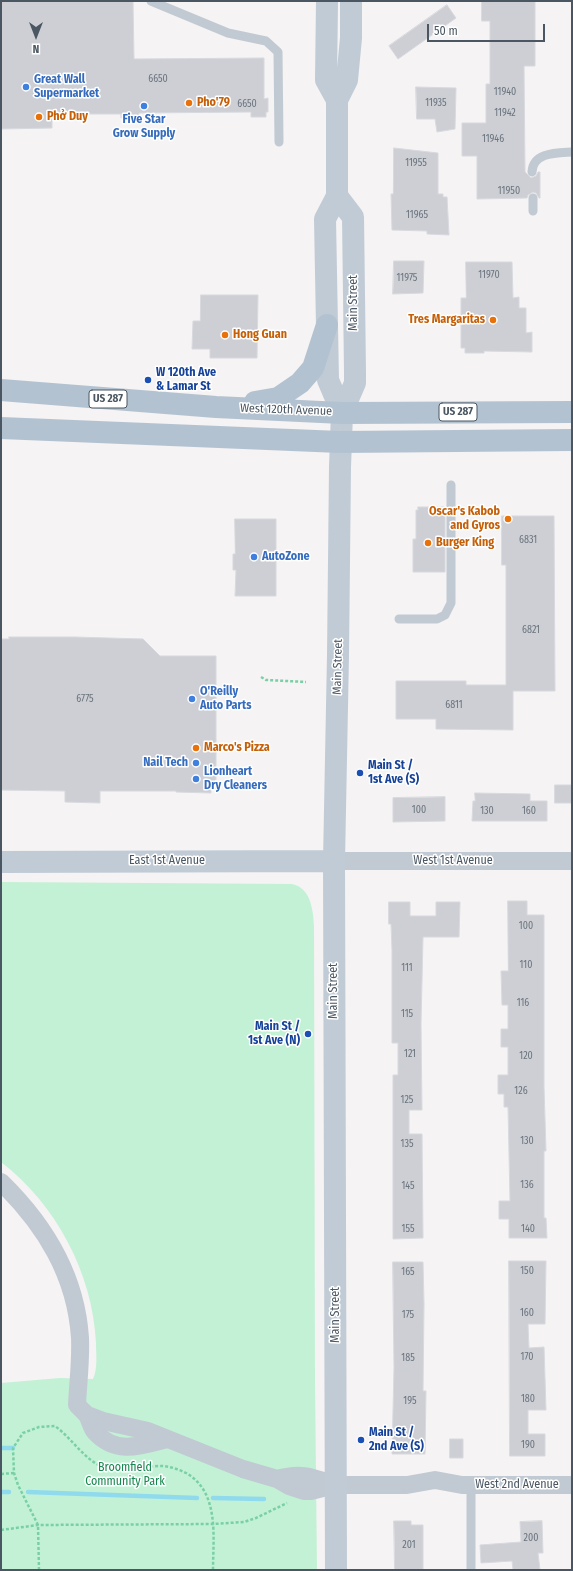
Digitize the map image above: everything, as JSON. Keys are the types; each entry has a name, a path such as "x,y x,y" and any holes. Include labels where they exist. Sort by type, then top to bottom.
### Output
{"main road":[{"name":"Main Street","path":"327,1 326,80 337,100"},
{"name":"Main Street","path":"342,413 328,380 325,219 337,196 337,100 347,80 351,38 351,1"},
{"name":"Main Street","path":"336,1570 334,861 340,442 342,413 355,383 354,217 337,196"},
{"path":"216,407 278,398 289,392 300,383 313,368 320,352 326,325"},
{"name":"West 120th Avenue","path":"1,390 216,407 342,413 572,412"},
{"path":"1,428 340,442 572,440"},
{"name":"East 1st Avenue","path":"1,862 334,861"}],"street":[{"name":"West 1st Avenue","path":"334,861 572,861"},
{"name":"West 2nd Avenue","path":"1,1182 31,1214 51,1243 68,1280 74,1302 80,1338 77,1405 88,1415 94,1431 111,1444 123,1448 145,1445 167,1439 243,1469 277,1479 290,1475 307,1475 335,1485 407,1485 435,1480 466,1485 572,1485"}],"lane":[{"path":"151,1 228,33 266,41 278,52 279,142"},
{"path":"532,172 532,168 537,160 544,155 572,152"},
{"path":"533,198 533,211"},
{"path":"399,619 437,619 445,615 451,604 452,485"},
{"path":"466,1485 471,1570"}],"path":[{"path":"260,677 266,680 306,682"},
{"path":"39,1570 38,1525 18,1485 14,1473 13,1448 23,1433 39,1427 55,1426 66,1434 86,1456 97,1465 110,1470 124,1471 159,1466 170,1467 190,1476 199,1484 210,1503 213,1524 213,1570"},
{"path":"1,1474 14,1473"},
{"path":"1,1530 38,1525 213,1524 244,1522 256,1518 288,1502"}],"green space":[{"name":"Broomfield Community Park","path":"1,882 292,884 303,890 310,900 314,926 317,1570 1,1570 1,1383 60,1378 93,1379 96,1370 96,1343 88,1292 79,1266 68,1242 39,1198 21,1179 1,1162"}],"building":[{"path":"1,1 133,1 134,59 264,58 264,99 268,98 268,112 266,112 266,117 251,117 251,112 139,113 139,118 121,118 121,114 52,114 52,128 1,129"},
{"path":"482,1 535,1 535,66 524,66 525,172 531,178 540,172 540,198 533,192 528,195 527,198 477,199 477,156 462,156 462,123 486,123 486,84 490,84 490,21 482,21"},
{"path":"447,5 456,18 398,59 389,46"},
{"path":"416,87 456,88 455,129 437,132 435,119 417,119"},
{"path":"394,148 438,153 438,194 443,194 443,197 447,197 449,235 427,234 427,231 392,230 391,194 393,194"},
{"path":"394,261 424,261 423,293 393,294"},
{"name":"Tres Margaritas","path":"466,262 512,262 513,298 519,297 519,308 526,308 526,333 532,332 532,352 484,351 484,353 465,353 465,348 461,348 461,298 466,298"},
{"name":"Hong Guan","path":"201,295 258,295 257,358 210,358 210,349 192,349 193,321 200,321"},
{"path":"418,507 445,507 445,572 413,572 413,539 416,539 416,510 418,510"},
{"path":"502,516 554,516 555,691 513,691 513,730 436,729 436,719 396,719 396,681 466,681 466,685 506,685 506,565 502,565"},
{"name":"AutoZone","path":"235,519 276,519 276,596 235,596 236,570 233,570 233,554 235,554"},
{"path":"9,637 143,639 160,656 216,656 216,789 211,789 211,793 176,791 100,791 100,803 65,802 65,791 1,790 1,639 9,639"},
{"path":"555,785 572,785 572,803 555,803"},
{"path":"475,793 530,794 530,801 547,801 547,821 472,821"},
{"path":"445,797 445,821 393,822 393,798"},
{"path":"508,901 527,901 527,915 544,915 544,1087 546,1151 544,1151 544,1218 546,1218 547,1238 509,1238 509,1219 499,1219 499,1201 510,1201 508,1107 504,1107 504,1094 498,1094 498,1075 508,1075 508,1047 501,1047 501,1029 508,1029 508,1005 502,1005 501,971 508,971"},
{"path":"389,902 410,902 410,916 436,916 436,902 460,902 459,937 423,937 421,1024 422,1110 409,1110 409,1134 422,1134 423,1238 393,1239 393,1075 398,1075 398,1043 392,1043 392,950 391,924 389,924"},
{"path":"509,1261 546,1261 545,1324 528,1324 529,1348 544,1347 546,1410 528,1410 528,1434 545,1434 545,1456 510,1456"},
{"path":"393,1262 423,1262 423,1391 426,1391 425,1454 392,1454 394,1368"},
{"path":"450,1439 463,1439 463,1458 450,1458"},
{"path":"394,1521 411,1521 411,1525 423,1525 423,1570 395,1570"},
{"path":"542,1521 543,1553 538,1553 540,1570 513,1570 512,1561 481,1563 480,1545 521,1542 520,1522"}],"waterway":[{"path":"1,1448 13,1448"},
{"path":"1,1492 9,1492"},
{"path":"28,1492 197,1498"},
{"path":"213,1498 264,1499"}],"place":[{"name":"Great Wall Supermarket","path":"26,87"},
{"name":"Pho'79","path":"189,103"},
{"name":"Five Star Grow Supply","path":"144,106"},
{"name":"Phở Duy","path":"39,117"},
{"name":"Tres Margaritas","path":"493,320"},
{"name":"Hong Guan","path":"225,335"},
{"name":"W 120th Ave & Lamar St","path":"148,380"},
{"name":"Oscar's Kabob and Gyros","path":"508,519"},
{"name":"Burger King","path":"428,543"},
{"name":"AutoZone","path":"254,557"},
{"name":"O'Reilly Auto Parts","path":"192,699"},
{"name":"Marco's Pizza","path":"196,748"},
{"name":"Nail Tech","path":"196,763"},
{"name":"Main St / 1st Ave (S)","path":"360,773"},
{"name":"Lionheart Dry Cleaners","path":"196,779"},
{"name":"Main St / 1st Ave (N)","path":"308,1034"},
{"name":"Main St / 2nd Ave (S)","path":"361,1440"}]}
